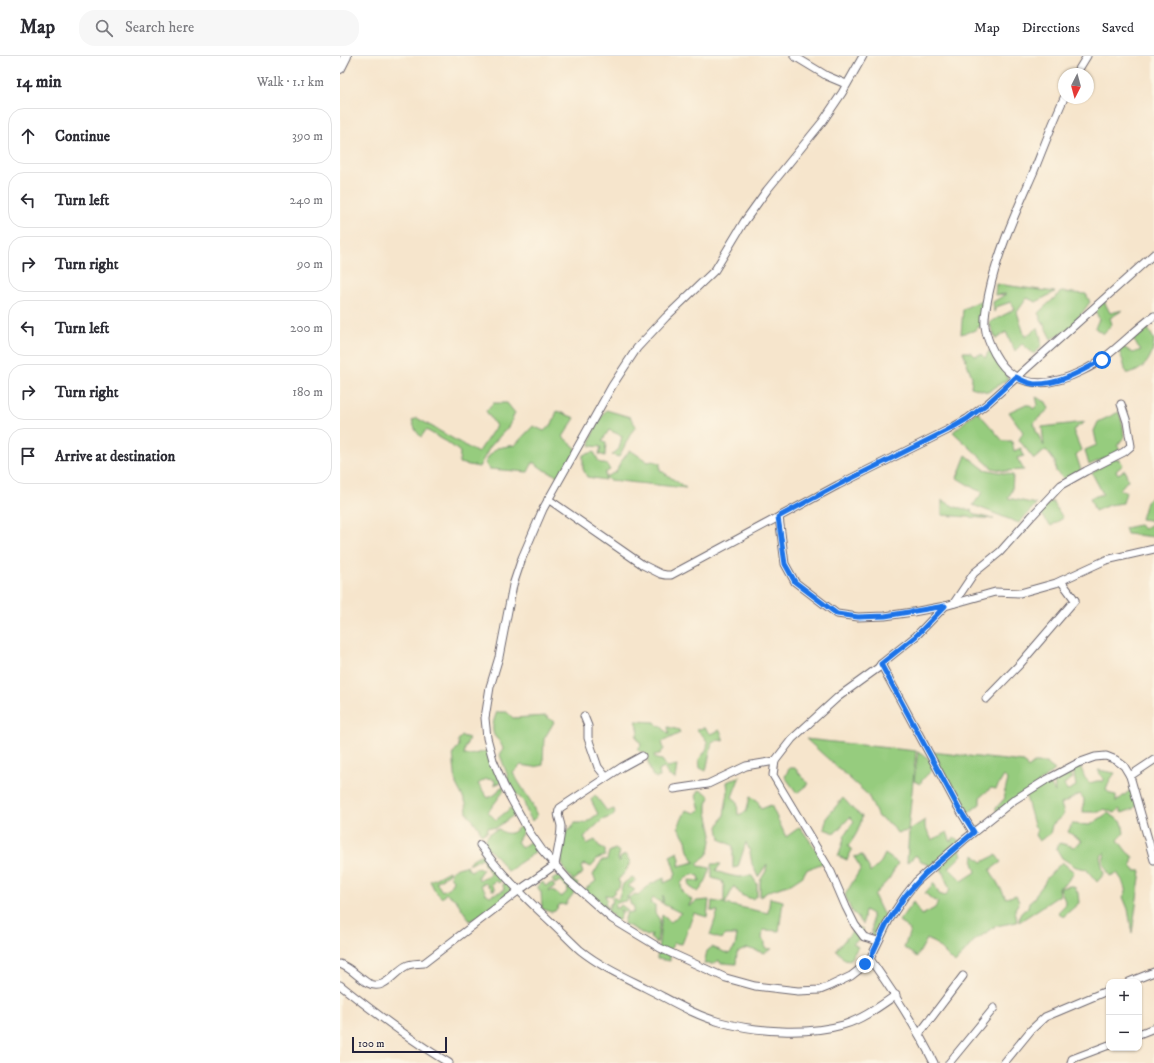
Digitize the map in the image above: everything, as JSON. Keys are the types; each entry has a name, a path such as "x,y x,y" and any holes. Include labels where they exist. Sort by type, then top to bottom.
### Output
{"street":[{"path":"794,56 827,76 846,84"},
{"path":"863,56 842,93 823,121 767,190 744,222 715,270 666,317 637,348 612,386 548,499 531,535 513,585 499,657 490,687 485,718 487,738 493,760 504,786 530,833 569,880 612,919 660,948 690,963 739,983 777,990 820,990 850,976 870,959 896,908 916,882 940,860 1014,800 1046,780 1078,763 1095,757 1106,756 1116,760 1124,766 1130,776 1154,860"},
{"path":"1080,68 1087,56"},
{"path":"1061,104 1006,236 992,281 985,314 985,326 989,340 1008,373 1032,384 1042,384 1071,376 1102,360 1154,316"},
{"path":"548,499 643,565 666,575 677,572 838,485 967,419 988,403 1154,254"},
{"path":"954,603 974,573 1000,552 1061,485 1124,452 1131,446 1122,404"},
{"path":"778,517 785,564 795,582 837,614 858,617 885,616 945,606 995,592 1020,593 1061,581 1106,560 1154,549"},
{"path":"986,699 1020,664 1075,600 1061,581"},
{"path":"878,941 864,937 855,925 831,872 773,775 774,761 792,739 809,723 838,697 878,668 916,636 945,606"},
{"path":"881,664 958,807 974,832"},
{"path":"584,716 588,726 588,738 598,767 606,777"},
{"path":"340,964 348,967 369,983 376,986 382,984 405,966 424,963 518,891 555,865 561,826 558,817 560,808 606,777 642,756"},
{"path":"1130,776 1154,760"},
{"path":"674,789 708,784 746,766 774,761"},
{"path":"480,845 493,864 518,891 581,950 614,972 685,1008 720,1022 746,1028 777,1031 811,1030 844,1024 870,1013 896,995"},
{"path":"870,959 896,995 934,1063"},
{"path":"1136,979 1154,972"},
{"path":"919,1034 962,976"},
{"path":"340,985 387,1022 449,1063"},
{"path":"1004,1063 1031,1030 1045,1017 1106,991"},
{"path":"949,1063 994,1008"},
{"path":"1142,1033 1154,1028"},
{"path":"1071,1063 1072,1059 1106,1046"}],"green space":[{"path":"996,284 1055,292 1036,302 1027,298 1017,312 1025,337 1038,327 1041,346 1034,354 1022,344 1015,351 1006,332 996,339 990,322 1015,308 1011,302 996,307 994,312 993,302 1006,294 995,295"},
{"path":"1061,292 1086,294 1090,302 1071,328 1051,339 1038,313"},
{"path":"988,297 982,325 973,331 961,334 963,309"},
{"path":"1103,299 1110,313 1123,310 1110,318 1112,324 1103,334 1095,328 1099,319 1095,310"},
{"path":"1146,326 1154,340 1152,352 1142,367 1132,373 1126,373 1119,351 1123,347 1133,353 1141,350 1130,336"},
{"path":"989,351 996,355 1002,362 1008,379 988,392 971,387 972,377 963,352 971,352 975,356 981,354 985,358"},
{"path":"1036,397 1046,402 1049,409 1034,422 1036,431 1044,446 1042,427 1085,422 1073,430 1081,450 1076,455 1081,470 1066,480 1056,472 1055,462 1046,450 1034,459 1019,440 1023,432 1009,412 1024,405 1030,405 1033,409 1038,405"},
{"path":"493,403 507,403 515,413 509,426 490,447 479,467 459,463 460,452 447,442 426,430 421,437 416,431 412,421 417,418 478,453 496,426 486,411"},
{"path":"606,410 630,417 636,426 619,457 612,455 619,449 622,436 609,430 602,441 606,443 605,456 599,454 601,447 590,446 594,431"},
{"path":"557,411 575,418 563,437 577,449 560,477 544,470 533,462 528,472 489,469 485,463 489,456 497,448 515,445 533,426 544,431 552,424"},
{"path":"977,411 1003,441 1012,441 1014,451 1021,448 1024,456 1017,458 1024,470 1005,471 992,468 953,432"},
{"path":"1119,412 1124,437 1117,446 1120,448 1116,453 1089,465 1085,450 1097,445 1094,431 1098,422"},
{"path":"630,450 648,462 653,461 660,463 660,470 686,488 609,480 605,477 616,472 620,463"},
{"path":"594,452 599,462 607,465 610,470 605,473 605,480 587,477 583,469 583,455"},
{"path":"966,455 984,469 1013,475 1012,491 1008,498 1036,504 1019,523 973,505 983,492 957,478"},
{"path":"1113,459 1120,460 1123,465 1116,471 1118,474 1125,470 1128,480 1119,490 1126,492 1123,503 1109,505 1095,511 1090,498 1103,494 1092,473"},
{"path":"1153,495 1154,523 1149,520 1141,519 1146,502"},
{"path":"942,500 955,507 971,510 976,515 994,519 942,515"},
{"path":"1052,501 1063,518 1051,526 1039,512"},
{"path":"1154,523 1154,537 1127,534 1125,528 1139,525 1144,529"},
{"path":"497,712 507,712 513,718 546,716 554,722 544,739 543,765 534,767 521,765 513,773 531,802 537,816 532,821 524,802 510,787 500,755 503,749 493,732 493,724"},
{"path":"636,721 655,722 668,734 668,727 679,730 680,733 662,742 664,749 660,754 654,755 656,759 662,760 667,767 677,765 675,779 668,775 664,768 659,771 660,777 656,778 652,775 645,753 639,751 638,749 641,745 636,736 639,731"},
{"path":"705,728 711,734 720,730 724,741 718,740 712,742 706,771 700,768 699,759 706,750 707,743 704,737 696,729"},
{"path":"462,736 469,738 464,755 490,750 502,782 494,785 495,780 486,779 478,784 488,798 496,794 500,788 504,786 503,792 488,812 496,820 512,807 518,812 496,828 488,827 487,832 481,834 479,828 467,813 466,803 456,784 453,753 459,746 458,740"},
{"path":"806,739 916,751 908,831 897,833 891,824 878,817 868,795"},
{"path":"918,751 929,759 934,768 920,784 914,781"},
{"path":"931,752 1024,762 1028,768 1034,763 1046,763 1055,770 1000,814 995,809 1005,798 1004,794 1008,780 1004,776 996,789 991,788 980,797 980,804 966,815"},
{"path":"1079,763 1085,778 1090,783 1104,781 1098,770 1115,773 1106,790 1111,794 1116,795 1116,802 1134,787 1136,806 1133,809 1122,813 1119,809 1115,813 1104,809 1099,812 1083,812 1084,799 1080,794 1061,804 1064,814 1052,825 1050,834 1039,841 1035,835 1038,830 1034,825 1025,793 1048,781 1055,792 1054,776 1068,770 1073,778 1064,784 1067,791 1076,786 1073,768"},
{"path":"789,768 795,768 808,784 797,793 785,777"},
{"path":"740,776 732,797 737,801 738,815 746,812 750,797 757,800 761,809 771,805 786,837 800,827 825,862 806,870 803,876 791,884 769,891 760,897 760,881 766,871 767,864 758,877 752,864 750,852 746,842 738,867 733,868 733,846 720,839 718,827 724,815 728,792 727,782"},
{"path":"699,790 705,792 710,797 707,804 707,812 712,835 709,852 697,864 699,866 710,868 706,881 698,892 690,887 689,880 700,881 699,876 693,874 681,883 681,886 684,893 692,900 688,907 697,901 709,900 707,917 694,913 682,944 674,943 670,950 670,961 657,959 662,915 671,922 681,913 663,904 663,895 662,903 653,898 650,903 655,905 655,913 660,920 657,943 650,938 652,934 647,936 624,924 627,912 633,913 634,906 631,905 629,899 615,905 615,908 618,908 621,905 628,910 625,912 620,910 622,914 619,920 613,922 612,914 608,912 610,904 613,901 611,898 613,897 618,900 623,884 632,877 636,880 628,886 635,890 626,898 635,894 638,895 651,884 664,878 664,883 673,879 676,874 670,856 678,852 680,859 679,866 695,862 688,851 686,840 678,827 686,810 695,813 700,810 696,796"},
{"path":"595,795 607,811 614,809 615,813 613,816 602,820 584,837 587,844 595,840 599,846 605,849 605,856 596,859 595,863 591,867 585,864 581,867 583,873 574,880 568,875 562,863 562,844 567,831 571,829 575,823 585,823 598,814 591,800"},
{"path":"843,798 862,816 857,832 848,846 852,850 847,860 838,856 845,835 854,821 850,817 835,833 824,829 827,817"},
{"path":"1108,813 1122,822 1124,833 1118,840 1133,857 1131,866 1135,871 1141,871 1132,933 1128,909 1123,897 1126,892 1122,880 1117,873 1110,876 1103,862 1105,852 1100,857 1104,874 1097,882 1086,869 1076,867 1062,858 1056,848 1060,843 1074,847 1082,841 1068,832 1072,824 1090,825"},
{"path":"925,820 925,827 932,840 947,832 951,842 954,837 959,841 958,845 962,855 949,868 962,881 976,872 973,863 974,855 982,862 996,855 1001,862 990,870 1006,898 1016,895 1019,902 1015,909 1017,922 996,926 974,941 955,963 935,943 927,939 917,957 904,948 910,930 899,921 913,902 922,915 935,908 938,902 933,900 925,893 934,883 939,894 945,896 950,890 939,863 932,866 921,862 916,855 907,863 909,830"},
{"path":"522,825 525,828 517,842 521,848 531,841 538,847 531,856 507,871 497,857 484,845 489,834 496,830 499,829 506,833 511,833"},
{"path":"615,849 620,852 618,859 620,862 620,858 626,854 630,862 626,871 618,880 620,883 619,888 615,890 611,896 605,895 607,900 605,903 608,908 606,909 584,890 596,881 593,875 602,860 607,860 609,852"},
{"path":"485,853 504,878 499,883 495,881 491,884 495,890 492,890 485,883 480,885 485,890 485,893 490,896 504,890 503,885 507,878 514,889 491,910 470,921 456,900 446,893 442,898 435,891 430,881 449,871 449,874 436,882 442,891 450,887 453,880 450,876 452,870 467,865 468,869 471,871 476,868 483,869 478,876 479,880 491,874 487,868 488,865 484,865 484,860 482,858 471,864 468,863 474,858"},
{"path":"885,854 898,863 889,879 874,895 882,912 889,920 874,940 872,936 872,914 865,910 863,924 851,910 845,895 861,868 854,857 862,855 870,873 881,862"},
{"path":"1062,862 1074,872 1067,882 1059,888 1060,895 1019,922 1020,915 1028,908 1029,902 1034,898 1046,879"},
{"path":"712,864 721,864 716,870 724,874 739,877 752,876 757,884 757,896 752,899 741,895 734,886 725,904 768,913 770,898 783,901 779,931 763,930 762,939 765,942 765,948 772,949 764,953 747,948 737,953 736,964 720,963 719,960 714,964 704,964 707,951 712,947 729,954 735,947 737,935 726,935 721,939 710,935 718,911 711,911 712,901 724,903 724,887 722,881 712,878"},
{"path":"561,874 578,884 573,894 565,905 560,904 555,911 551,912 542,909 541,892 538,885 543,882 545,886 552,883 555,887 548,890 549,892 552,890 561,897 566,893 568,888 560,881 555,884 552,880"},
{"path":"1074,886 1078,893 1079,903 1063,917 1058,912 1066,904 1060,888"},
{"path":"856,927 863,929 861,938 853,943 858,947 850,960 844,959 836,950"}],"route":[{"path":"865,964 870,959 887,923 896,908 916,882 974,832 958,807 881,664 916,636 945,606 885,616 858,617 837,614 795,582 785,564 778,517 967,419 988,403 1016,377 1032,384 1042,384 1071,376 1102,360"}]}
